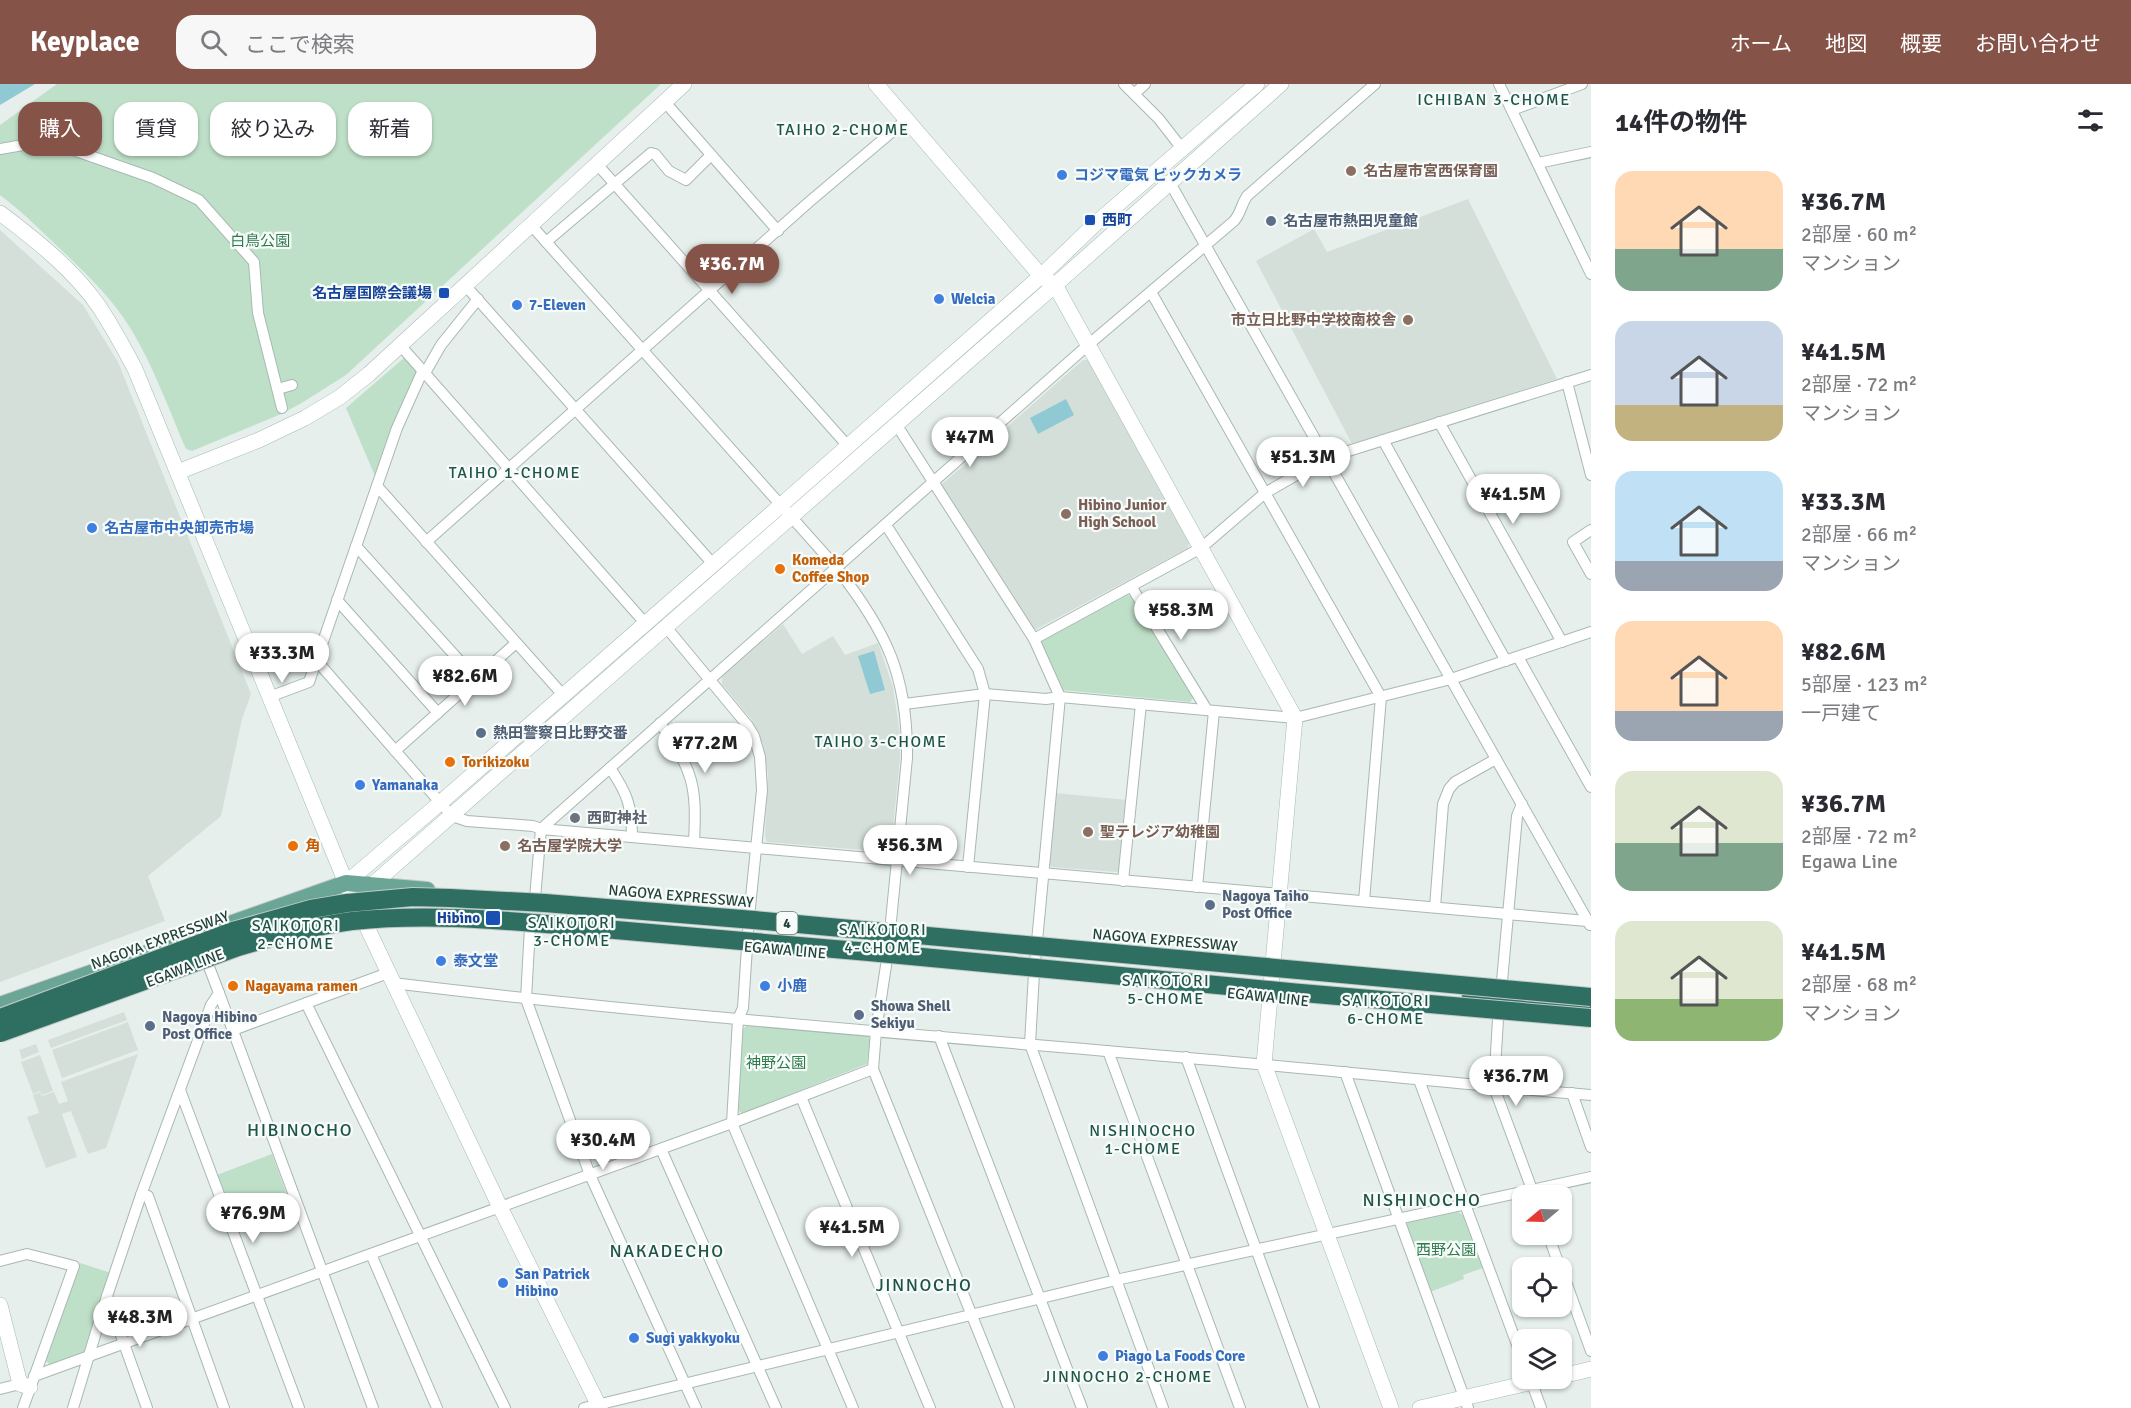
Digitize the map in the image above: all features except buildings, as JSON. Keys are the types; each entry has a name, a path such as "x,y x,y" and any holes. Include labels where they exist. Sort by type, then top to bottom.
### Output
{"highway":[{"name":"NAGOYA EXPRESSWAY","path":"0,1018 233,931 267,921 311,909 347,903 413,897 545,903 720,917 1591,997"},
{"name":"4","path":"0,1033 238,947 314,927 385,918 452,918 827,948 1243,989 1591,1017"},
{"path":"827,948 840,940 1067,958 1288,981 1358,985 1391,995 1555,1009 1591,1017"},
{"path":"1378,976 1391,986 1591,1008"}],"main road":[{"name":"EGAWA LINE","path":"0,1005 346,883 1591,990"},
{"name":"EGAWA LINE","path":"0,1040 206,959 357,908 530,927 1591,1026"}],"street":[{"path":"178,472 259,440 320,410 369,374 464,284 684,84"},
{"path":"876,84 1041,276 1055,285 1295,718 1264,1064 1391,1408"},
{"path":"1124,84 1160,119 1183,150"},
{"path":"1134,94 1145,84"},
{"path":"357,908 371,886 666,627 786,510 847,445 1041,276 1095,224 1257,84"},
{"path":"346,883 713,564 896,424 1281,84"},
{"path":"535,898 541,829 1088,345 1237,218 1247,196 1375,84"},
{"path":"1498,84 1591,274"},
{"path":"1512,110 1582,84"},
{"path":"664,101 777,231"},
{"path":"426,542 711,292 777,231 906,120"},
{"path":"0,149 40,142 76,151 153,178 199,200 254,262 258,313 282,408"},
{"path":"1538,163 1591,152"},
{"path":"546,242 651,153 655,154 669,171 686,180 711,155"},
{"path":"596,163 847,445"},
{"path":"1169,181 1590,924"},
{"path":"0,213 46,250 99,306 135,369 357,908 594,1407 971,1313 1399,1218 1512,1196"},
{"path":"531,225 836,567 861,599 882,632 896,669 908,732 891,931"},
{"path":"464,284 713,564"},
{"path":"1151,292 1381,697 1364,901"},
{"path":"269,697 309,682 397,428 424,371 441,345 478,299"},
{"path":"400,345 645,623"},
{"path":"1034,639 1201,548 1265,493 1326,458 1591,375"},
{"path":"1567,382 1591,475"},
{"path":"278,389 291,385"},
{"path":"1439,422 1562,642"},
{"path":"896,424 1034,639 1060,697 1034,973 1030,1044 1163,1408"},
{"path":"1383,440 1506,661"},
{"path":"377,486 562,695"},
{"path":"886,525 978,669 985,694 968,867"},
{"path":"1591,530 1574,542 1591,574"},
{"path":"356,546 476,679"},
{"path":"1131,586 1211,711 1197,887"},
{"path":"337,600 438,713"},
{"path":"666,627 748,726 757,746 762,772 757,849 749,917 743,1008 738,1019 732,1123 853,1408"},
{"path":"904,704 985,694 1046,699 1060,697 1295,718 1451,679 1591,632"},
{"path":"395,751 516,643"},
{"path":"1518,657 1591,787"},
{"path":"317,661 452,816 467,821 757,849 1509,913 1590,924"},
{"path":"1123,881 1141,704"},
{"path":"660,723 683,756 691,777 696,805 694,842"},
{"path":"1435,907 1443,804 1449,789 1455,782 1496,759"},
{"path":"610,768 625,790 628,799 632,817 632,837"},
{"path":"1502,981 1517,816 1522,804"},
{"path":"530,927 526,999 590,1175 696,1408"},
{"path":"206,959 373,1408"},
{"path":"887,959 876,1031 873,1069 1009,1408"},
{"path":"233,1030 390,978 526,999 1591,1095"},
{"path":"73,1407 141,1195 211,1005 219,993"},
{"path":"306,1004 505,1408"},
{"path":"1498,1019 1494,1087 1530,1185"},
{"path":"939,1036 1082,1408"},
{"path":"1108,1051 1240,1408"},
{"path":"1186,1058 1314,1408"},
{"path":"0,1389 28,1382 89,1357 732,1123 873,1069"},
{"path":"1345,1072 1466,1403"},
{"path":"1419,1080 1512,1331"},
{"path":"180,1090 298,1408"},
{"path":"1572,1093 1591,1147"},
{"path":"801,1097 930,1408"},
{"path":"661,1149 776,1408"},
{"path":"1562,1185 1591,1177"},
{"path":"141,1195 148,1196 224,1408"},
{"path":"0,1261 27,1254 74,1266 28,1382 23,1408"},
{"path":"371,1254 437,1408"},
{"path":"107,1296 147,1408"},
{"path":"1572,1299 1591,1351"},
{"path":"0,1305 28,1382"},
{"path":"1572,1374 1591,1369"},
{"path":"1420,1408 1466,1403 1512,1387"},
{"path":"1534,1389 1541,1408"}],"shaded area":[{"name":"市立日比野中学校南校舎","path":"1468,199 1557,379 1352,444 1256,261 1314,229 1327,252"},
{"name":"名古屋市中央卸売市場","path":"0,230 83,305 118,362 251,694 242,719 221,816 148,876 165,921 0,982"},
{"name":"Hibino Junior High School","path":"1083,360 1088,360 1189,542 1188,548 1033,631 940,486"},
{"path":"783,624 802,654 833,636 845,655 878,643 893,687 900,734 891,849 888,852 767,842 765,837 768,774 763,745 751,719 722,684 722,677"},
{"name":"聖テレジア幼稚園","path":"1055,793 1127,800 1120,870 1117,872 1052,867 1049,864"},
{"path":"124,1012 127,1020 51,1048 48,1040"},
{"path":"128,1022 138,1050 62,1078 52,1050"},
{"path":"36,1044 39,1052 22,1059 19,1050"},
{"path":"138,1054 106,1148 88,1154 71,1111 62,1114 77,1157 46,1168 27,1117 39,1113 33,1095 40,1092 42,1096 54,1092 59,1104 68,1101 61,1082"},
{"path":"40,1055 53,1091 42,1095 40,1091 33,1094 21,1062"}],"green space":[{"name":"白鳥公園","path":"57,84 661,84 346,375 279,415 192,451 186,449 150,364 116,307 72,260 0,195 0,125 18,112 18,156 102,156 102,102 32,102"},
{"path":"405,357 418,372 375,476 346,408"},
{"path":"1127,595 1132,596 1194,697 1190,702 1061,690 1040,642"},
{"name":"神野公園","path":"747,1025 866,1034 870,1039 867,1064 742,1113 737,1110 743,1029"},
{"path":"272,1154 287,1195 233,1216 217,1175"},
{"name":"西野公園","path":"1458,1212 1463,1215 1483,1268 1463,1275 1464,1279 1430,1292 1406,1226 1408,1222"},
{"path":"80,1263 111,1273 87,1349 83,1355 51,1366 44,1359"}],"water":[{"path":"0,84 35,84 0,105"},
{"path":"1066,399 1074,415 1038,434 1030,418"},
{"path":"874,651 885,690 870,694 858,656"}],"place":[{"name":"名古屋市宮西保育園","path":"1351,171"},
{"name":"コジマ電気 ビックカメラ","path":"1062,175"},
{"name":"西町","path":"1090,220"},
{"name":"名古屋市熱田児童館","path":"1271,221"},
{"name":"名古屋国際会議場","path":"444,293"},
{"name":"Welcia","path":"939,299"},
{"name":"7-Eleven","path":"517,305"},
{"name":"市立日比野中学校南校舎","path":"1408,320"},
{"name":"Hibino Junior High School","path":"1066,514"},
{"name":"名古屋市中央卸売市場","path":"92,528"},
{"name":"Komeda Coffee Shop","path":"780,569"},
{"name":"熱田警察日比野交番","path":"481,733"},
{"name":"Torikizoku","path":"450,762"},
{"name":"Yamanaka","path":"360,785"},
{"name":"西町神社","path":"575,818"},
{"name":"聖テレジア幼稚園","path":"1088,832"},
{"name":"角","path":"293,846"},
{"name":"名古屋学院大学","path":"505,846"},
{"name":"Nagoya Taiho Post Office","path":"1210,905"},
{"name":"Hibino","path":"493,918"},
{"name":"泰文堂","path":"441,961"},
{"name":"Nagayama ramen","path":"233,986"},
{"name":"小鹿","path":"765,986"},
{"name":"Showa Shell Sekiyu","path":"859,1015"},
{"name":"Nagoya Hibino Post Office","path":"150,1026"},
{"name":"San Patrick Hibino","path":"503,1283"},
{"name":"Sugi yakkyoku","path":"634,1338"},
{"name":"Piago La Foods Core","path":"1103,1356"}],"district":[{"name":"ICHIBAN 3-CHOME","path":"1494,100"},
{"name":"TAIHO 2-CHOME","path":"843,130"},
{"name":"TAIHO 1-CHOME","path":"515,473"},
{"name":"TAIHO 3-CHOME","path":"881,742"},
{"name":"SAIKOTORI 3-CHOME","path":"572,932"},
{"name":"SAIKOTORI 2-CHOME","path":"296,935"},
{"name":"SAIKOTORI 4-CHOME","path":"883,939"},
{"name":"SAIKOTORI 5-CHOME","path":"1166,990"},
{"name":"SAIKOTORI 6-CHOME","path":"1386,1010"},
{"name":"HIBINOCHO","path":"300,1130"},
{"name":"NISHINOCHO 1-CHOME","path":"1143,1140"},
{"name":"NISHINOCHO","path":"1422,1200"},
{"name":"NAKADECHO","path":"667,1251"},
{"name":"JINNOCHO","path":"924,1285"},
{"name":"JINNOCHO 2-CHOME","path":"1128,1377"}]}
